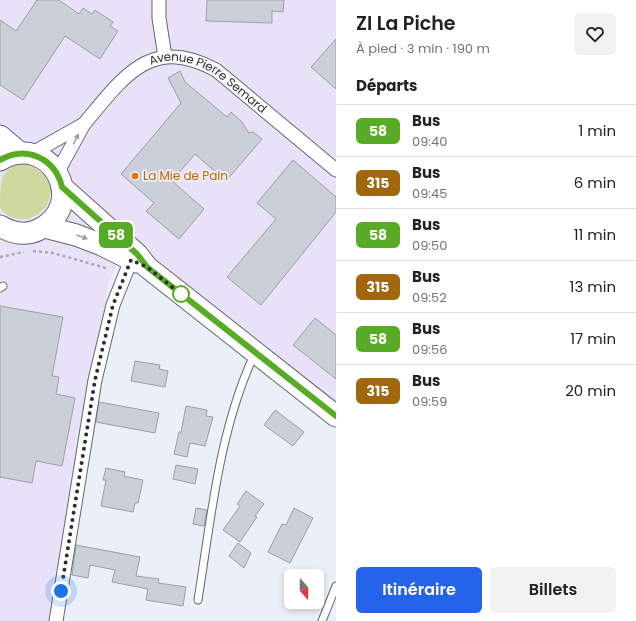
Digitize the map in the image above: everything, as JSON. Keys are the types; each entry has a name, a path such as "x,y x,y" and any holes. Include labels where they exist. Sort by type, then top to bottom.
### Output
{"main road":[{"path":"0,136 26,153 41,158 51,164 60,180 132,249 134,267"},
{"path":"0,160 8,156 26,153"},
{"path":"3,231 20,233 33,232 44,227 57,214 63,196 60,180"},
{"path":"44,227 76,235 102,245 255,353 336,416"}],"street":[{"path":"159,0 159,18 165,57"},
{"name":"Avenue Pierre Semard","path":"60,180 84,124 123,78 134,68 151,60 165,57 200,62 216,70 336,170"},
{"name":"Avenue Pierre Semard","path":"26,153 84,124"},
{"path":"56,621 95,380 113,305 134,267"}],"lane":[{"path":"198,600 217,484 234,404 255,353"},
{"path":"322,621 336,586"}],"path":[{"path":"0,257 30,251 53,253 134,267"}],"shaded area":[{"path":"0,0 336,0 336,403 130,239 109,281 54,621 0,621"}],"green space":[{"path":"28,164 43,174 49,186 49,198 44,208 35,216 24,219 12,217 0,208 1,182 7,171 19,165"}],"building":[{"path":"37,0 59,0 79,14 83,8 92,14 95,10 113,22 110,26 118,31 100,59 65,36 23,100 0,85 0,20 16,31"},
{"path":"207,0 284,0 283,12 272,11 272,23 206,21"},
{"path":"336,39 336,89 311,67"},
{"path":"180,71 185,82 227,117 231,112 242,122 249,133 253,132 262,139 226,181 195,154 172,181 204,209 179,239 146,211 154,203 121,174 181,103 168,78"},
{"path":"293,160 336,197 336,212 261,305 227,277 276,219 257,203"},
{"path":"0,306 63,317 52,376 59,377 56,394 75,398 62,466 36,461 32,483 0,477"},
{"path":"315,318 336,335 336,379 293,345"},
{"path":"135,361 160,365 159,369 168,371 165,387 131,381"},
{"path":"99,402 159,413 155,433 96,422"},
{"path":"186,406 207,410 206,416 213,417 205,446 190,443 187,457 174,454 179,432 181,432"},
{"path":"275,410 304,432 293,446 264,425"},
{"path":"176,465 198,469 195,484 173,479"},
{"path":"106,468 125,472 124,476 143,480 138,503 135,503 133,512 101,506 106,480 103,480"},
{"path":"246,491 264,504 255,516 257,517 240,542 223,530 240,506 237,504"},
{"path":"196,508 207,510 204,526 193,524"},
{"path":"294,508 313,518 290,563 268,552 282,524 286,525"},
{"path":"238,543 251,553 244,568 229,556"},
{"path":"76,545 140,557 136,576 159,579 158,583 186,587 183,606 146,600 148,589 112,582 115,570 90,565 88,578 72,575"}],"bus line":[{"name":"58","path":"0,160 20,153 31,154 51,164 58,173 62,187 137,254 147,267 336,416"}],"place":[{"name":"La Mie de Pain","path":"135,176"}],"route":[{"path":"61,591 95,380 113,305 131,260 147,267 181,294"}]}
